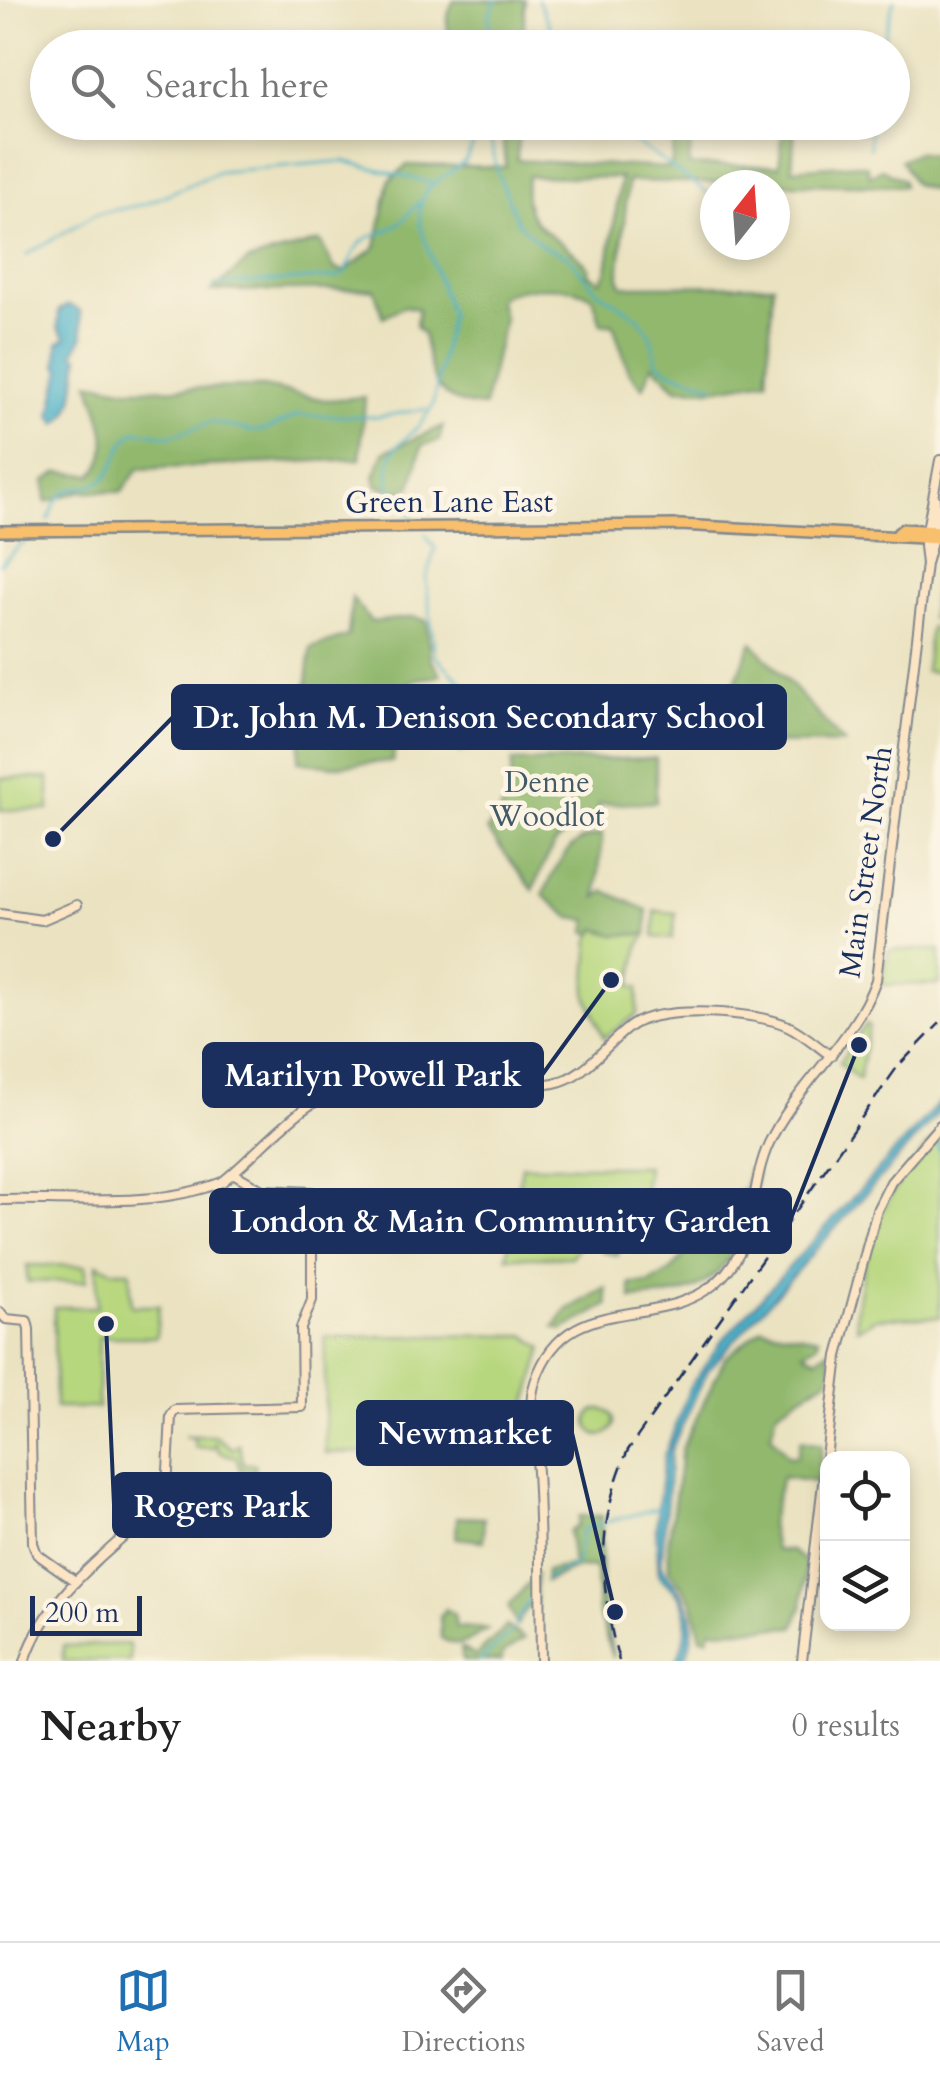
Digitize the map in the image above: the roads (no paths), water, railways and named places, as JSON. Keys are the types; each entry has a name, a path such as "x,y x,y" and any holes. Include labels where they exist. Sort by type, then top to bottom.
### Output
{"main road":[{"name":"Green Lane East","path":"0,532 680,525 898,533 903,529 933,535"}],"street":[{"name":"Main Street North","path":"541,1661 538,1489 532,1416 536,1380 553,1348 574,1328 602,1316 674,1305 702,1293 722,1276 746,1242 767,1148 780,1120 868,1002 880,964 940,460"},
{"path":"0,914 42,920 78,906"},
{"path":"0,1200 161,1198 205,1189 233,1173 306,1108 326,1097 362,1088 555,1083 590,1063 645,1018 738,1014 762,1017 790,1027 831,1056"},
{"path":"802,1661 838,1356 853,1314 863,1249 891,1182 940,1125"},
{"path":"25,1661 48,1616 75,1581 139,1524 153,1519 166,1507 171,1416 176,1410 302,1407 301,1328 312,1300 312,1192 262,1190 233,1173"},
{"path":"0,1312 6,1319 27,1322 29,1329 33,1543 37,1554 75,1581"}],"water":[{"path":"69,305 80,311 83,336 74,353 79,357 72,402 57,424 51,415 61,368 57,365 58,343 66,338 58,328 59,310"},
{"path":"940,1102 940,1111 707,1371 671,1450 661,1565 678,1588 692,1619 690,1645 684,1661 677,1661 685,1638 686,1615 681,1598 659,1574 656,1528 664,1457 690,1387 721,1342"}],"waterway":[{"path":"490,30 489,16 496,0"},
{"path":"538,0 551,30"},
{"path":"886,30 894,0"},
{"path":"417,522 389,486 389,465 395,448 420,425 433,405 450,313 420,225 420,206 426,190 465,161 475,140"},
{"path":"491,140 497,171 518,223 543,246 568,256 597,291 637,316 650,334 657,362 672,372 714,385"},
{"path":"630,140 700,187"},
{"path":"870,140 870,148"},
{"path":"26,255 95,214 145,204 219,172 344,161 432,183"},
{"path":"213,285 337,277 345,273 364,240 392,228 420,202"},
{"path":"48,520 63,494 107,476 125,441 135,431 170,436 212,422 250,431 266,430 298,415 377,417 426,409"},
{"path":"425,534 435,548 426,580 435,656 491,710 480,739 460,753"},
{"path":"0,564 28,539"},
{"path":"934,1139 940,1154"},
{"path":"607,1522 658,1508"},
{"path":"546,1579 577,1563 582,1530 602,1524"},
{"path":"515,1626 534,1591"},
{"path":"480,1661 511,1632"}],"railway":[{"path":"619,1661 607,1607 604,1555 610,1503 628,1450 898,1066 940,1023"}],"place":[{"name":"Dr. John M. Denison Secondary School","path":"53,839"},
{"name":"Marilyn Powell Park","path":"611,980"},
{"name":"London & Main Community Garden","path":"859,1045"},
{"name":"Rogers Park","path":"106,1324"},
{"name":"Newmarket","path":"615,1612"}],"park label":[{"name":"Denne Woodlot","path":"547,799"}]}
